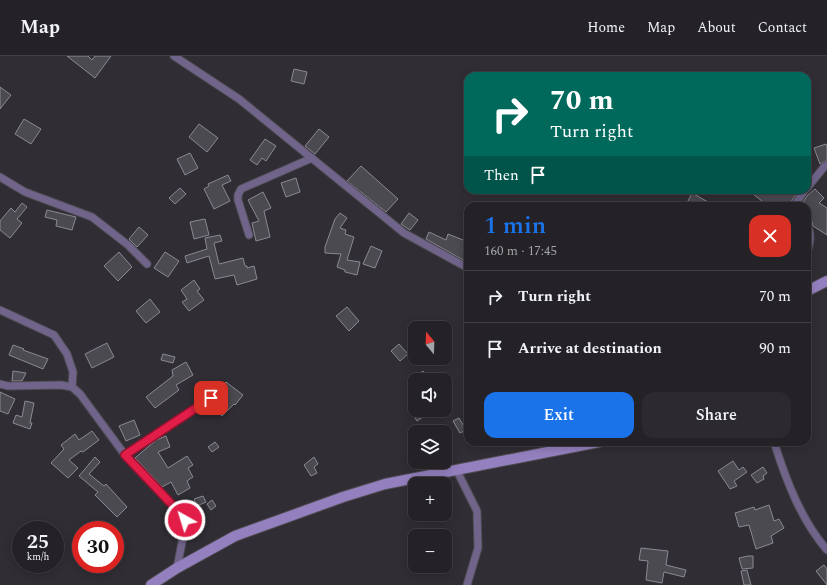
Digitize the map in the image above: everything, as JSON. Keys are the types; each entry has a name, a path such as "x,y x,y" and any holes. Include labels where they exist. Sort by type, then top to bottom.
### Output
{"main road":[{"path":"811,289 827,280"},
{"path":"151,585 177,568 235,536 343,497 385,484 579,446"}],"street":[{"path":"174,56 239,99 404,233 464,266"},
{"path":"249,235 238,200 238,195 241,189 312,158"},
{"path":"811,183 827,165"},
{"path":"0,176 25,192 92,217 128,245 147,264"},
{"path":"0,310 54,335 67,354 73,372 72,387"},
{"path":"0,384 8,386 61,385 72,387 80,394 125,455 185,520 177,568"},
{"path":"125,455 211,398"},
{"path":"775,446 793,496 819,541 827,550"},
{"path":"457,471 478,511 478,548 467,585"}],"building":[{"path":"67,56 88,56 92,60 95,56 111,56 95,78"},
{"path":"294,69 307,72 304,84 291,81"},
{"path":"0,87 11,95 0,109"},
{"path":"24,119 41,129 31,144 15,134"},
{"path":"199,124 218,138 207,152 189,137"},
{"path":"319,129 329,137 315,154 305,146"},
{"path":"265,139 276,146 266,161 262,158 257,165 250,160"},
{"path":"826,144 827,160 820,164 814,148"},
{"path":"190,153 198,168 185,175 177,159"},
{"path":"361,166 398,199 386,212 347,181"},
{"path":"228,175 231,181 222,185 230,201 214,209 204,189 209,186 208,184"},
{"path":"296,178 300,192 286,197 281,183"},
{"path":"180,188 186,194 175,204 169,198"},
{"path":"815,189 824,198 819,203 827,208 827,235 813,226 811,221 811,202 803,202"},
{"path":"263,192 271,208 264,211 270,237 256,241 252,223 259,221 248,200"},
{"path":"692,194 694,194 708,202 688,202"},
{"path":"753,194 796,194 792,202 761,202 762,201"},
{"path":"22,203 27,207 17,219 22,223 10,238 0,230 0,221 11,208 15,212"},
{"path":"47,210 76,217 72,230 56,226 57,220 45,217"},
{"path":"340,213 347,218 340,228 346,230 345,234 354,237 347,260 360,262 357,275 345,272 345,270 337,267 341,254 325,253 325,247 335,219"},
{"path":"409,213 418,220 410,230 401,224"},
{"path":"205,219 209,235 194,239 190,222"},
{"path":"139,227 148,235 137,247 129,239"},
{"path":"429,232 446,240 448,234 464,240 464,260 426,239"},
{"path":"220,235 222,241 214,243 219,264 243,258 247,268 254,266 257,279 237,285 234,275 215,279 209,256 187,263 185,256 207,249 205,238"},
{"path":"371,246 382,251 375,268 363,264"},
{"path":"119,252 132,267 118,281 104,266"},
{"path":"165,252 179,261 168,277 154,268"},
{"path":"194,280 200,289 197,291 204,300 189,311 182,302 187,299 181,290"},
{"path":"150,299 160,312 146,323 136,311"},
{"path":"347,307 359,321 349,331 336,316"},
{"path":"107,343 114,357 92,368 85,354"},
{"path":"399,344 408,354 400,361 391,351"},
{"path":"13,345 48,359 43,369 9,355"},
{"path":"163,354 175,357 173,363 161,360"},
{"path":"186,362 193,375 176,385 179,390 155,408 146,397 173,376 172,370"},
{"path":"13,371 26,373 22,381 12,381"},
{"path":"226,382 243,395 235,405 234,404 222,416 215,410 222,403 216,398 215,395"},
{"path":"0,392 15,399 8,414 0,411"},
{"path":"25,401 34,403 30,429 13,423 16,415 22,417"},
{"path":"414,417 423,417 417,421"},
{"path":"459,418 464,427 464,431 460,433 453,421"},
{"path":"134,420 140,435 126,441 119,426"},
{"path":"92,431 99,440 69,460 78,468 68,478 51,463 64,449 61,445 75,434 79,440"},
{"path":"166,436 170,447 158,452 168,468 187,456 193,465 188,468 193,477 187,481 190,488 178,495 171,482 162,487 135,458 156,440"},
{"path":"215,442 219,447 212,452 208,447"},
{"path":"95,457 100,462 89,474 104,486 106,484 127,507 117,517 95,495 98,492 79,476"},
{"path":"314,457 318,464 314,467 317,473 311,476 304,465"},
{"path":"733,461 739,470 743,467 747,472 734,481 737,486 730,489 718,471"},
{"path":"763,467 767,473 763,476 764,479 757,483 751,475"},
{"path":"203,496 206,502 197,506 194,499"},
{"path":"212,500 216,506 211,510 207,504"},
{"path":"769,505 774,521 779,519 784,528 771,536 773,543 756,549 749,525 739,527 735,513 754,507 755,510"},
{"path":"641,548 668,551 666,565 686,570 684,577 664,572 662,583 646,580 648,561 639,560"},
{"path":"753,556 753,568 742,569 739,558"},
{"path":"824,565 827,569 827,585 816,571"},
{"path":"747,570 751,585 744,585 741,571"}],"route":[{"path":"185,520 125,455 211,398"}]}
